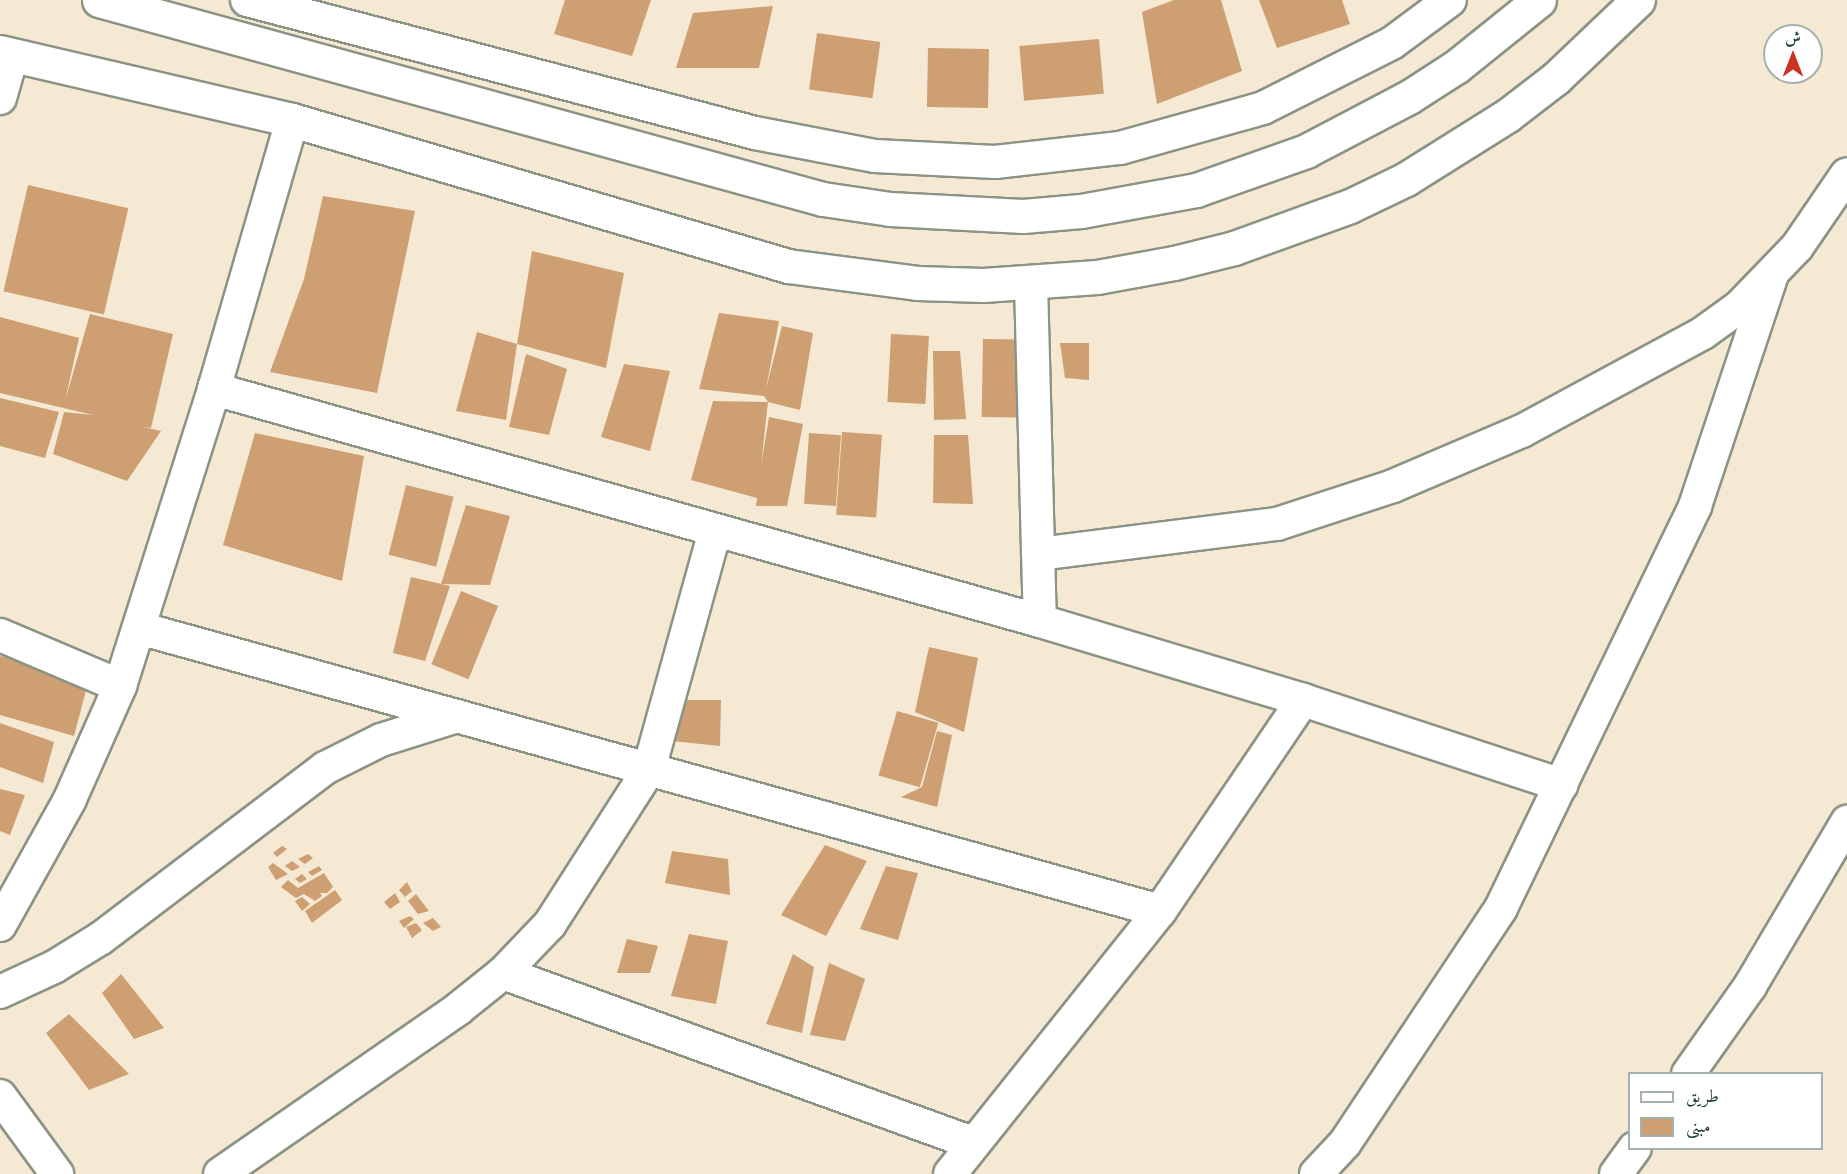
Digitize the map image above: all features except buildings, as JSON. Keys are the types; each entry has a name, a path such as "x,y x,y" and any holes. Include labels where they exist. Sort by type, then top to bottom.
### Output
{"street":[{"path":"99,0 192,12 823,199 901,209 1023,216 1081,211 1196,190 1306,151 1409,97 1457,66 1539,0"},
{"path":"247,0 755,133 875,156 995,162 1120,148 1263,108 1392,43 1450,0"},
{"path":"0,98 6,54 292,120 788,267 917,284 1031,283 1097,277 1184,261 1293,228 1360,201 1406,179 1508,115 1556,78 1638,0"},
{"path":"0,925 70,798 120,686 214,389 292,120"},
{"path":"1038,554 1277,524 1393,486 1522,431 1703,333 1771,277 1847,174"},
{"path":"1316,1174 1345,1143 1501,908 1695,506 1771,277"},
{"path":"1031,283 1040,621"},
{"path":"214,389 1040,621 1303,700 1561,785"},
{"path":"220,1174 458,1009 503,973 550,924 649,769 715,531"},
{"path":"139,628 1160,911"},
{"path":"0,635 120,686"},
{"path":"950,1174 1160,911 1303,700"},
{"path":"0,993 54,967 101,938 325,768 381,740 459,715"},
{"path":"1689,1072 1750,986 1847,822"},
{"path":"503,973 973,1143"},
{"path":"0,1096 57,1174"},
{"path":"1616,1174 1634,1150"}]}
